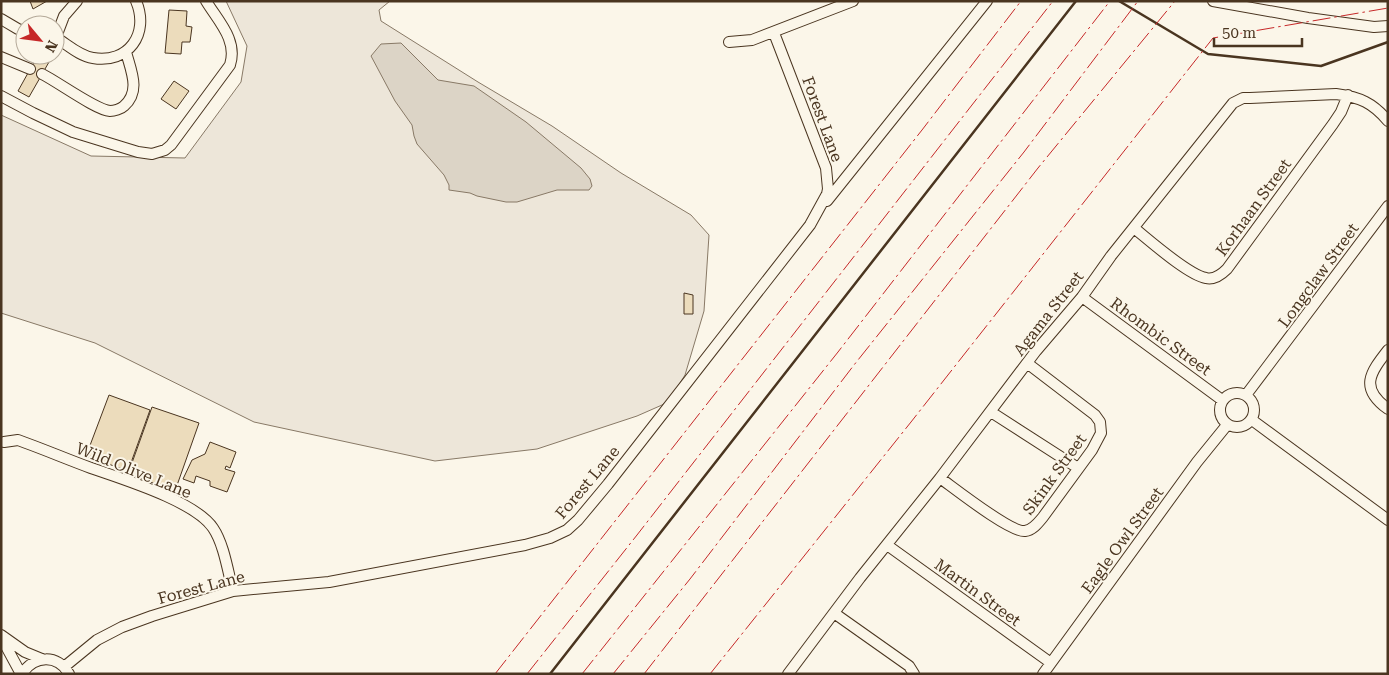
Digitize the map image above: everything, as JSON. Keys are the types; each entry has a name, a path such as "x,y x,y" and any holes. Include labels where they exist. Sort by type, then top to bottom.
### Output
{"street":[{"path":"65,15 77,1"},
{"path":"65,44 90,58 113,57 126,52 134,43 140,30 140,17 136,1"},
{"path":"1,96 33,114 86,136 138,152 152,154 165,150 186,126 230,65 232,58 231,40 206,1"},
{"path":"728,42 752,40 774,33 792,24 853,1"},
{"path":"821,208 987,1"},
{"path":"1213,1 1328,21 1374,27 1388,26"},
{"path":"1,19 15,27"},
{"name":"Forest Lane","path":"67,670 97,640 122,627 233,591 329,582 525,545 550,538 567,530 578,520 608,484 810,225 821,208 828,189 826,168 774,33"},
{"path":"42,74 96,106 110,111 121,109 129,101 134,88 126,52"},
{"path":"1,57 30,69"},
{"name":"Agama Street","path":"788,674 1027,363 1082,297 1101,268 1233,103 1243,98 1348,95 1372,105 1388,122"},
{"name":"Korhaan Street","path":"1134,228 1182,266 1196,274 1209,279 1219,276 1227,269 1333,124 1341,112 1348,95"},
{"name":"Longclaw Street","path":"1246,395 1388,206"},
{"name":"Rhombic Street","path":"1082,297 1222,400"},
{"path":"1388,350 1370,376 1370,386 1374,397 1388,409"},
{"name":"Skink Street","path":"940,478 1005,524 1019,531 1025,531 1034,527 1040,521 1099,439 1101,433 1100,422 1089,410 1027,363"},
{"path":"1238,393 1246,395 1253,402 1254,412 1252,420 1246,426 1240,428 1226,425 1221,419 1219,410 1222,400 1229,394 1238,393"},
{"path":"991,412 1078,468"},
{"path":"1252,420 1388,520"},
{"name":"Eagle Owl Street","path":"1043,674 1196,462 1226,425"},
{"name":"Wild Olive Lane","path":"4,442 18,440 33,445 179,502 199,514 218,536 233,591"},
{"name":"Martin Street","path":"887,546 1051,663"},
{"path":"834,612 909,666 914,674"},
{"path":"1,636 25,652 42,659"},
{"path":"1,636 22,674 27,667 42,659 60,662 67,670"}],"shaded area":[{"path":"226,1 390,1 379,10 381,21 552,126 621,173 691,215 709,235 704,311 685,375 670,399 662,405 637,416 537,449 435,461 254,422 95,343 1,313 1,115 91,156 185,158 241,82 247,46"},
{"path":"401,43 438,80 474,86 526,122 581,168 590,179 592,186 589,190 557,190 517,202 506,202 449,190 449,185 444,175 417,144 412,125 395,101 371,56 381,44"}],"building":[{"path":"30,1 47,1 33,9"},
{"path":"169,10 187,11 186,26 192,27 190,42 182,42 181,54 165,53"},
{"path":"32,65 47,65 29,97 18,91"},
{"path":"174,81 189,91 176,109 161,99"},
{"path":"684,293 693,295 693,314 684,314"},
{"path":"109,395 150,410 128,471 86,456"},
{"path":"152,407 199,423 175,491 128,474"},
{"path":"210,442 236,452 230,468 226,466 225,469 235,472 227,492 210,486 210,481 196,476 194,483 183,479 192,460 205,454"}],"wall":[{"path":"550,674 1076,1"},
{"path":"1119,1 1208,54 1321,66 1388,42"}],"power":[{"path":"495,674 1021,1"},
{"path":"527,674 1053,1"},
{"path":"582,674 838,352 1110,1"},
{"path":"613,674 690,579 854,365 1024,152 1138,1"},
{"path":"644,674 1038,168 1175,1"},
{"path":"710,674 1213,38 1388,8"}]}
